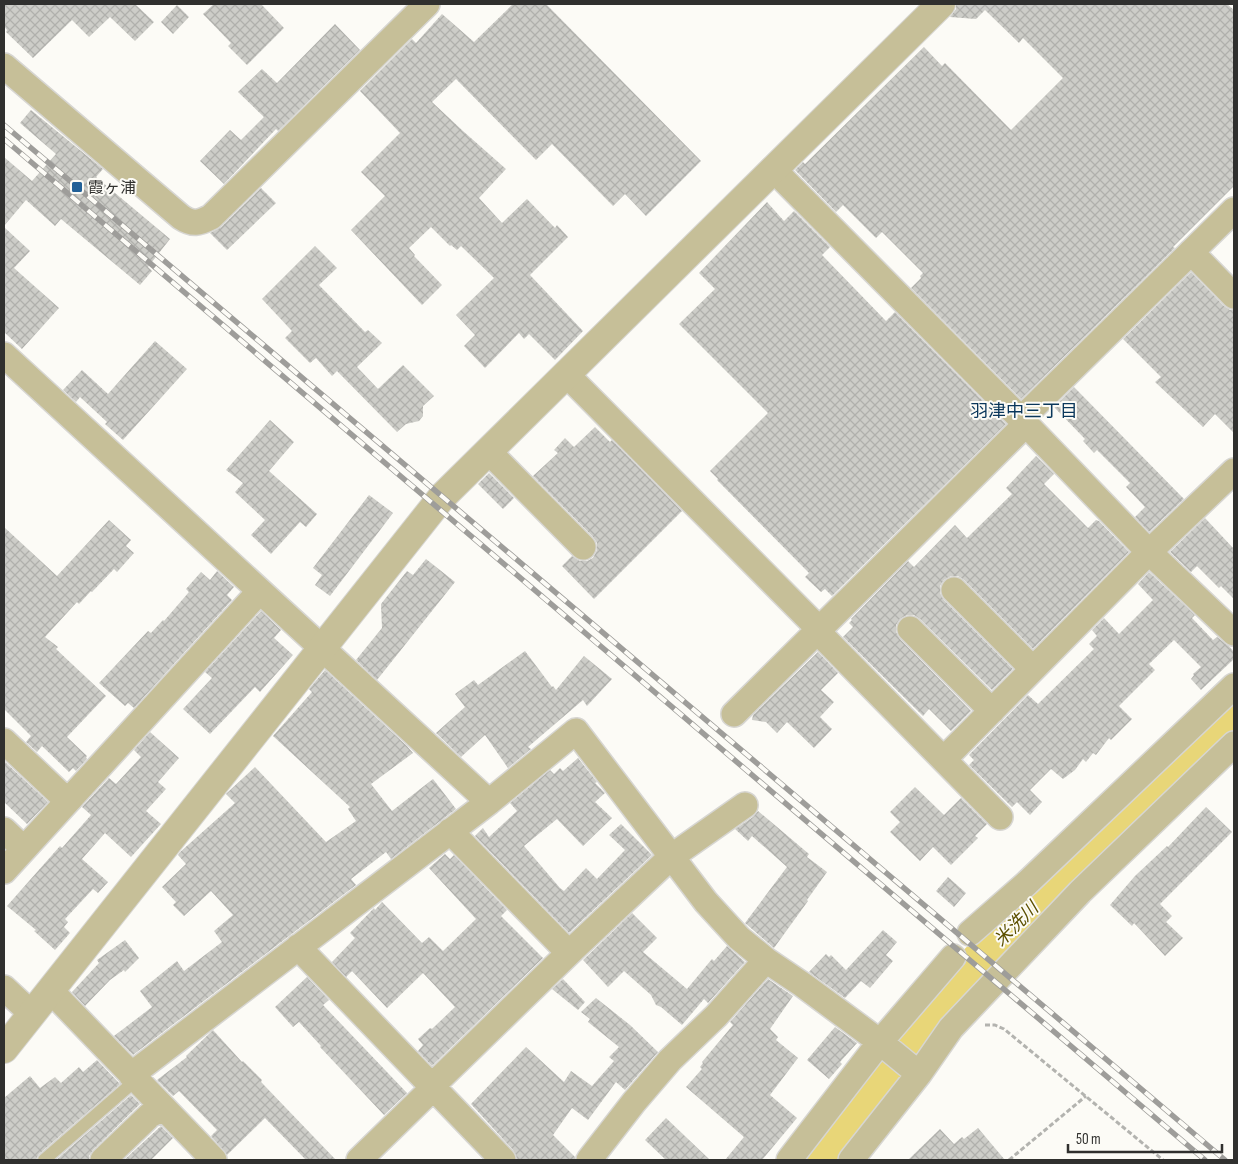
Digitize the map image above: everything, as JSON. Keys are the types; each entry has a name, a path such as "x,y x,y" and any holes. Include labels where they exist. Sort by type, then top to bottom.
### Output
{"street":[{"path":"4,66 181,217 194,224 211,217 427,4"},
{"path":"4,1049 434,505 941,4"},
{"path":"773,169 1024,422 1148,552 1234,633"},
{"path":"734,714 1234,210"},
{"path":"1192,252 1234,296"},
{"path":"4,355 489,802"},
{"path":"566,374 1000,817"},
{"path":"488,451 583,546"},
{"path":"944,759 1148,552 1234,470"},
{"path":"954,590 1033,669"},
{"path":"4,871 260,591"},
{"path":"910,629 992,711"},
{"path":"970,933 1027,883 1234,686"},
{"path":"134,1078 298,947 489,802 576,731 671,858 706,902 733,930 766,960 803,985 917,1072"},
{"path":"4,740 58,793 70,799"},
{"path":"851,1160 951,1028 1080,892 1234,744"},
{"path":"359,1160 568,953 671,858 745,805"},
{"path":"4,830 24,849"},
{"path":"450,831 568,953"},
{"path":"298,947 503,1160"},
{"path":"790,1160 953,957"},
{"path":"590,1160 634,1102 670,1060 716,1016 766,960"},
{"path":"4,988 32,1014"},
{"path":"51,991 214,1160"},
{"path":"103,1160 150,1115 163,1108"}],"lane":[{"path":"44,1160 134,1078"}],"path":[{"path":"980,1026 986,1024 995,1025 1004,1029 1163,1160"},
{"path":"1009,1160 1086,1096"}],"building":[{"path":"4,4 135,4 154,22 135,41 110,17 89,37 72,20 33,58 6,32 7,30 4,26"},
{"path":"214,4 261,4 284,28 247,65 228,46 231,43 203,14"},
{"path":"513,4 546,4 701,161 646,216 625,194 613,206 552,144 536,160 456,79 432,102 506,169 479,198 502,223 527,199 555,228 557,225 568,237 530,275 583,331 555,360 529,334 524,339 519,333 485,368 464,346 475,335 456,315 494,278 461,246 457,250 450,246 431,227 409,248 414,256 442,285 422,305 351,230 385,196 361,172 400,133 360,91 412,39 416,43 442,14 474,42"},
{"path":"956,4 1227,4 1234,10 1234,186 1173,247 1175,248 1021,399 911,288 921,278 920,276 923,273 882,232 876,238 843,205 836,212 795,170 803,162 805,164 924,47 942,66 945,63 1011,130 1063,78 1023,38 1019,43 985,10 976,19 950,17 956,9"},
{"path":"177,5 189,17 173,34 161,22"},
{"path":"335,24 360,50 278,131 276,129 224,184 200,161 230,130 241,140 264,117 238,92 262,69 277,83"},
{"path":"31,110 103,169 96,177 170,239 148,267 152,271 140,285 61,219 55,226 26,200 4,226 4,157 32,181 56,154 20,123"},
{"path":"261,188 276,203 227,250 210,233 221,227"},
{"path":"767,202 784,221 794,211 830,247 822,255 886,321 895,312 1006,424 832,596 825,589 821,592 805,577 809,573 710,471 768,413 679,324 715,289 699,273"},
{"path":"4,227 30,251 14,268 59,308 22,349 4,332"},
{"path":"315,246 337,268 319,285 365,332 368,330 382,343 357,367 378,389 403,365 434,396 423,406 423,416 419,421 406,424 397,432 337,371 332,376 316,358 310,363 285,338 292,331 262,299"},
{"path":"1191,272 1224,306 1234,310 1234,433 1215,414 1203,427 1155,382 1161,377 1123,339"},
{"path":"155,341 187,369 123,440 80,397 76,402 63,390 82,370 108,394"},
{"path":"1074,387 1184,499 1149,532 1135,517 1145,507 1126,487 1130,483 1097,450 1094,453 1083,441 1085,439 1054,407"},
{"path":"270,420 294,442 269,471 317,514 306,527 300,522 271,554 251,535 265,520 235,492 243,483 226,470"},
{"path":"595,427 610,442 612,440 682,511 594,599 562,566 572,556 580,561 587,561 593,558 597,550 597,543 533,476 558,453 554,450 565,438 574,447"},
{"path":"1036,456 1054,474 1044,484 1088,528 1096,520 1099,521 1129,552 1033,649 964,580 958,576 951,576 944,580 940,586 940,593 944,600 1013,669 992,690 920,619 914,615 907,615 900,619 896,625 896,632 900,639 971,711 951,731 929,709 923,716 843,637 853,627 849,623 851,619 908,561 914,567 955,525 967,538 1012,494 1006,488"},
{"path":"489,473 514,498 503,509 478,484"},
{"path":"369,495 393,513 330,596 315,585 322,575 313,568"},
{"path":"1205,518 1234,549 1234,599 1221,586 1219,588 1197,566 1191,572 1170,552"},
{"path":"109,520 131,540 126,546 134,553 117,572 114,569 79,604 77,602 45,637 58,647 56,649 106,696 67,737 87,756 87,759 76,771 73,768 69,772 42,746 37,752 26,742 31,736 4,709 4,527 57,576"},
{"path":"426,559 455,582 377,680 356,660 382,628 381,604 407,571 413,575"},
{"path":"217,571 234,587 227,595 232,600 134,708 128,703 125,706 99,683 148,631 151,633 164,621 189,592 186,589 201,572 210,580"},
{"path":"1149,572 1195,615 1192,618 1213,640 1217,637 1229,646 1234,652 1234,659 1201,690 1191,679 1193,674 1201,667 1174,640 1149,664 1155,670 1119,706 1132,719 1111,740 1109,738 1096,755 1093,753 1086,762 1083,759 1075,770 1063,779 1051,769 1030,790 1042,802 1030,815 1017,802 1012,807 969,765 974,760 969,755 1028,695 1038,704 1094,649 1089,644 1097,636 1092,630 1104,618 1119,634 1153,600 1138,584"},
{"path":"261,611 281,630 274,638 293,655 260,692 255,687 210,734 183,709 212,678 205,672"},
{"path":"525,651 556,690 584,656 612,679 587,706 583,700 528,747 531,749 508,768 485,735 461,757 436,733 465,707 455,694 474,680 478,685"},
{"path":"818,652 838,673 821,690 834,702 820,717 832,729 814,748 787,722 777,733 766,722 752,720 753,715"},
{"path":"325,670 413,753 371,784 392,811 433,779 456,809 391,859 386,852 351,879 356,885 133,1055 114,1036 152,1007 140,991 177,961 184,971 222,942 214,931 233,915 211,891 184,916 173,905 176,902 162,887 186,864 178,855 179,853 235,803 226,794 255,767 326,842 356,821 348,809 350,807 273,736 312,692 309,689"},
{"path":"150,732 179,758 158,782 166,789 146,811 161,824 131,857 105,833 82,859 108,882 98,893 93,889 65,919 68,922 64,927 70,933 55,950 34,931 36,930 7,906 60,846 62,848 91,815 82,807 109,778 116,784 141,757 134,750"},
{"path":"578,758 597,782 595,783 605,793 595,802 612,818 583,846 557,819 524,846 564,891 586,868 597,879 625,850 609,835 621,824 652,855 569,933 475,836 483,828 489,837 517,811 510,803 550,770 554,774 560,768 563,771"},
{"path":"4,761 48,802 27,824 4,802"},
{"path":"915,787 944,815 961,798 987,824 975,836 978,838 951,865 933,847 920,861 890,832 900,822 890,812"},
{"path":"1206,807 1232,832 1160,904 1172,916 1166,922 1183,938 1165,956 1134,923 1132,926 1110,905 1135,876 1168,847"},
{"path":"758,811 809,854 807,857 827,872 774,948 745,923 787,867 752,836 748,841 735,829 753,817"},
{"path":"445,854 450,859 454,855 507,910 501,916 543,958 432,1066 418,1051 423,1045 418,1039 430,1028 432,1029 455,1007 423,973 387,1008 352,971 346,977 332,962 355,938 350,933 382,902 422,943 429,937 443,951 476,919 429,868"},
{"path":"948,877 966,893 954,907 936,891"},
{"path":"632,913 657,938 643,952 687,989 712,959 714,961 727,946 745,962 708,1003 704,999 682,1025 656,1005 651,995 624,971 608,987 583,960"},
{"path":"883,930 897,942 886,955 893,961 870,988 861,981 845,998 809,972 826,954 829,957 831,955 846,970"},
{"path":"125,940 139,958 125,972 124,970 110,980 85,1006 72,992 99,963 97,960"},
{"path":"307,977 329,1000 323,1005 407,1093 384,1115 299,1022 293,1027 275,1007"},
{"path":"563,979 585,1002 578,1010 552,989"},
{"path":"768,979 793,996 770,1029 778,1037 776,1040 798,1058 770,1095 797,1118 762,1160 725,1160 744,1137 686,1087 702,1069 700,1067 702,1062 733,1025 730,1022"},
{"path":"596,998 630,1025 658,1052 625,1090 616,1082 588,1120 572,1108 553,1135 575,1157 575,1160 517,1160 513,1150 471,1104 526,1047 564,1082 571,1071 592,1086 614,1061 609,1057 619,1047 588,1022 590,1019 581,1012"},
{"path":"835,1027 857,1043 840,1062 842,1064 829,1079 807,1060"},
{"path":"213,1030 336,1160 306,1160 265,1118 227,1155 211,1136 217,1130 179,1091 173,1096 157,1080 187,1057"},
{"path":"97,1060 120,1084 39,1154 36,1160 4,1160 4,1098 30,1076 40,1088 55,1077 61,1083 79,1067 83,1072"},
{"path":"131,1095 140,1104 93,1150 89,1160 56,1160"},
{"path":"666,1118 710,1160 666,1160 645,1140"},
{"path":"161,1126 173,1138 151,1160 124,1160"},
{"path":"978,1128 1005,1160 908,1160 940,1129 954,1144"}],"waterway":[{"name":"米洗川","path":"819,1160 957,982 1234,708"}],"railway":[{"path":"4,125 1225,1160"},
{"path":"4,139 1205,1160"}],"place":[{"name":"霞ヶ浦","path":"77,187"}],"district":[{"name":"羽津中三丁目","path":"1024,411"}]}
